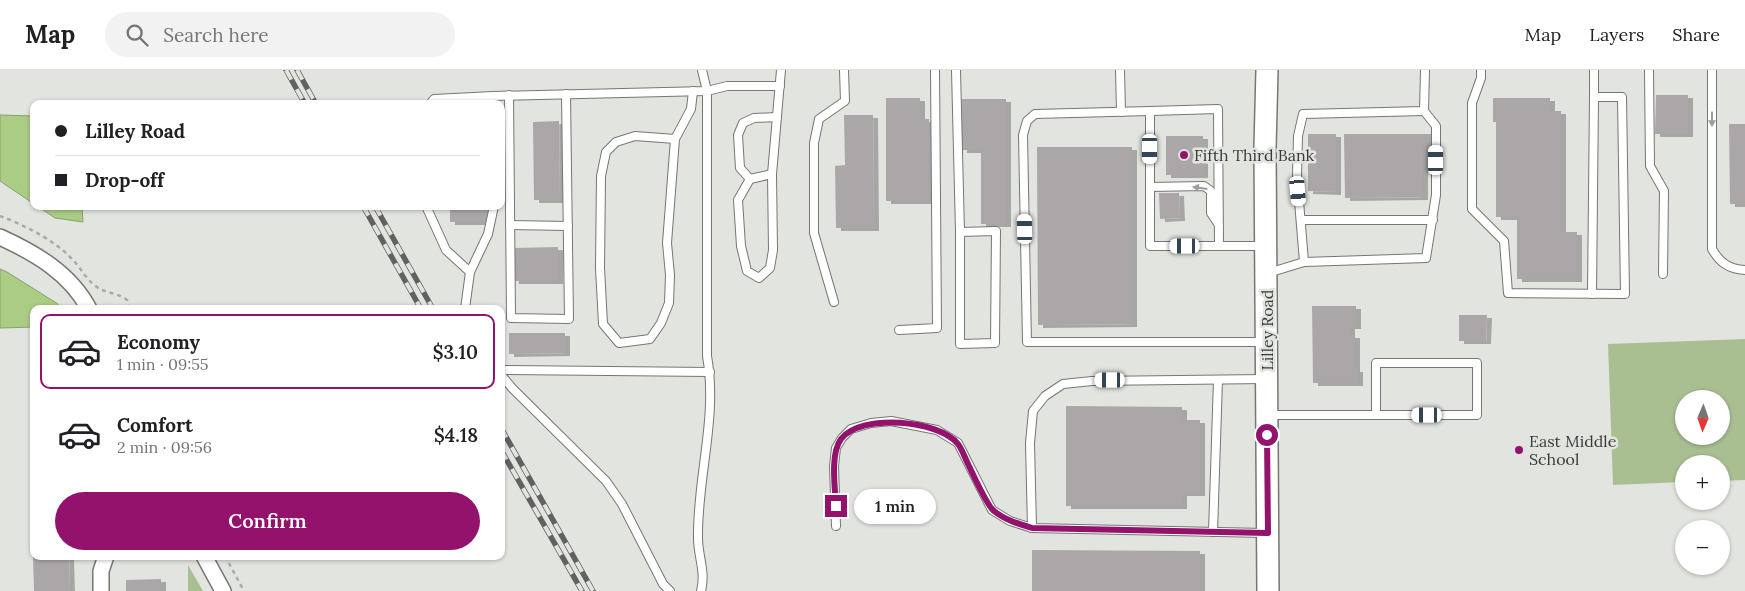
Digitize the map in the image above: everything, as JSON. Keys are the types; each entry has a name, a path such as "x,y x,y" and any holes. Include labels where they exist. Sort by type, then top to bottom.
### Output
{"street":[{"name":"Lilley Road","path":"1267,70 1268,591"},
{"path":"0,237 29,250 62,274 87,305"},
{"path":"101,591 101,571 105,560"},
{"path":"206,560 223,591"}],"lane":[{"path":"701,591 704,580 698,539 711,380 707,356 707,91 702,70"},
{"path":"772,174 750,179 738,200 740,246 747,271 760,278 770,268 773,250 772,174 780,70"},
{"path":"834,302 814,232 814,144 819,119 845,101 844,70"},
{"path":"899,330 937,328 935,70"},
{"path":"956,70 960,232 960,344 995,343 996,231 960,232"},
{"path":"1120,70 1122,112"},
{"path":"1266,274 1304,262 1426,258 1436,194 1436,126 1424,111 1425,70"},
{"path":"1481,70 1481,78 1472,103 1472,209 1504,240 1508,293 1625,294 1622,97 1594,97"},
{"path":"1592,294 1594,70"},
{"path":"1649,70 1650,166 1664,191 1663,274"},
{"path":"1712,70 1712,249 1718,260 1730,268 1745,270"},
{"path":"433,100 493,100 509,95 707,91 727,86 780,86"},
{"path":"676,139 635,136 616,142 606,152 601,176 600,268 603,324 620,343 650,339 669,303 670,275 667,244 676,139 691,109 693,91"},
{"path":"509,95 511,318 569,319 566,94"},
{"path":"1219,246 1218,109 1035,114 1027,121 1023,135 1028,342 1267,342"},
{"path":"1150,111 1150,246 1266,246"},
{"path":"1304,262 1297,177 1298,136 1303,114 1424,111"},
{"path":"750,179 740,168 738,135 743,123 754,118 777,117"},
{"path":"1150,187 1204,186 1212,191 1211,213 1219,225"},
{"path":"428,210 446,250 470,272"},
{"path":"466,305 470,272 488,234 493,210"},
{"path":"1301,220 1433,220"},
{"path":"510,225 568,226"},
{"path":"1267,415 1477,416 1477,363 1376,364 1376,415"},
{"path":"505,370 710,372"},
{"path":"505,379 606,482 622,504 663,584 670,591"},
{"path":"1032,528 1030,443 1033,410 1045,396 1063,384 1092,381 1267,379"},
{"path":"1213,532 1218,380"},
{"path":"836,526 834,466 836,448 851,429 891,421 937,430 958,443 992,510 1010,521 1032,528 1268,533"}],"path":[{"path":"227,560 244,591"}],"shaded area":[{"path":"0,115 30,116 30,201 0,181"},
{"path":"43,210 82,210 83,222 55,218"},
{"path":"0,269 58,304 30,305 30,327 0,328"},
{"path":"1745,339 1745,480 1730,481 1730,455 1675,455 1675,482 1613,485 1608,344"},
{"path":"188,565 203,591 188,591"}],"building":[{"path":"1656,95 1688,95 1688,134 1655,134"},
{"path":"886,98 920,98 920,119 929,119 929,201 886,201"},
{"path":"1493,98 1550,98 1550,111 1561,111 1561,232 1577,232 1577,279 1517,279 1517,217 1496,217 1496,122 1493,122"},
{"path":"962,99 1006,99 1006,224 981,224 981,150 962,150"},
{"path":"844,115 873,115 874,228 836,228 835,166 845,165"},
{"path":"559,121 560,200 534,200 533,122"},
{"path":"1729,124 1745,124 1745,204 1730,204"},
{"path":"1308,134 1336,134 1336,192 1308,191"},
{"path":"1344,134 1435,134 1435,156 1423,156 1423,197 1345,198"},
{"name":"Fifth Third Bank","path":"1166,136 1203,136 1203,175 1166,175"},
{"path":"1037,147 1132,147 1132,324 1038,325"},
{"path":"1159,193 1179,193 1180,218 1160,219"},
{"path":"450,210 488,210 488,222 450,222"},
{"path":"558,247 558,281 514,281 513,248"},
{"path":"1312,306 1356,306 1356,326 1350,326 1350,335 1355,335 1355,369 1358,369 1358,383 1313,383"},
{"path":"1459,315 1487,315 1486,341 1459,341"},
{"path":"509,333 565,333 565,353 509,354"},
{"path":"1066,406 1182,407 1182,420 1200,420 1200,493 1182,493 1182,506 1066,506"},
{"path":"1032,550 1200,551 1200,591 1032,591"},
{"path":"33,560 69,560 70,591 34,591"},
{"path":"161,579 161,591 126,591 126,580"}],"railway":[{"path":"286,70 303,100"},
{"path":"297,70 314,100"},
{"path":"365,210 419,305"},
{"path":"377,210 431,305"},
{"path":"505,435 593,591"},
{"path":"505,457 582,591"}],"place":[{"name":"Fifth Third Bank","path":"1184,155"},
{"name":"East Middle School","path":"1519,450"}],"route":[{"path":"836,506 834,466 836,448 842,438 851,429 891,421 937,430 958,443 992,510 1010,521 1032,528 1268,533 1267,435"}]}
